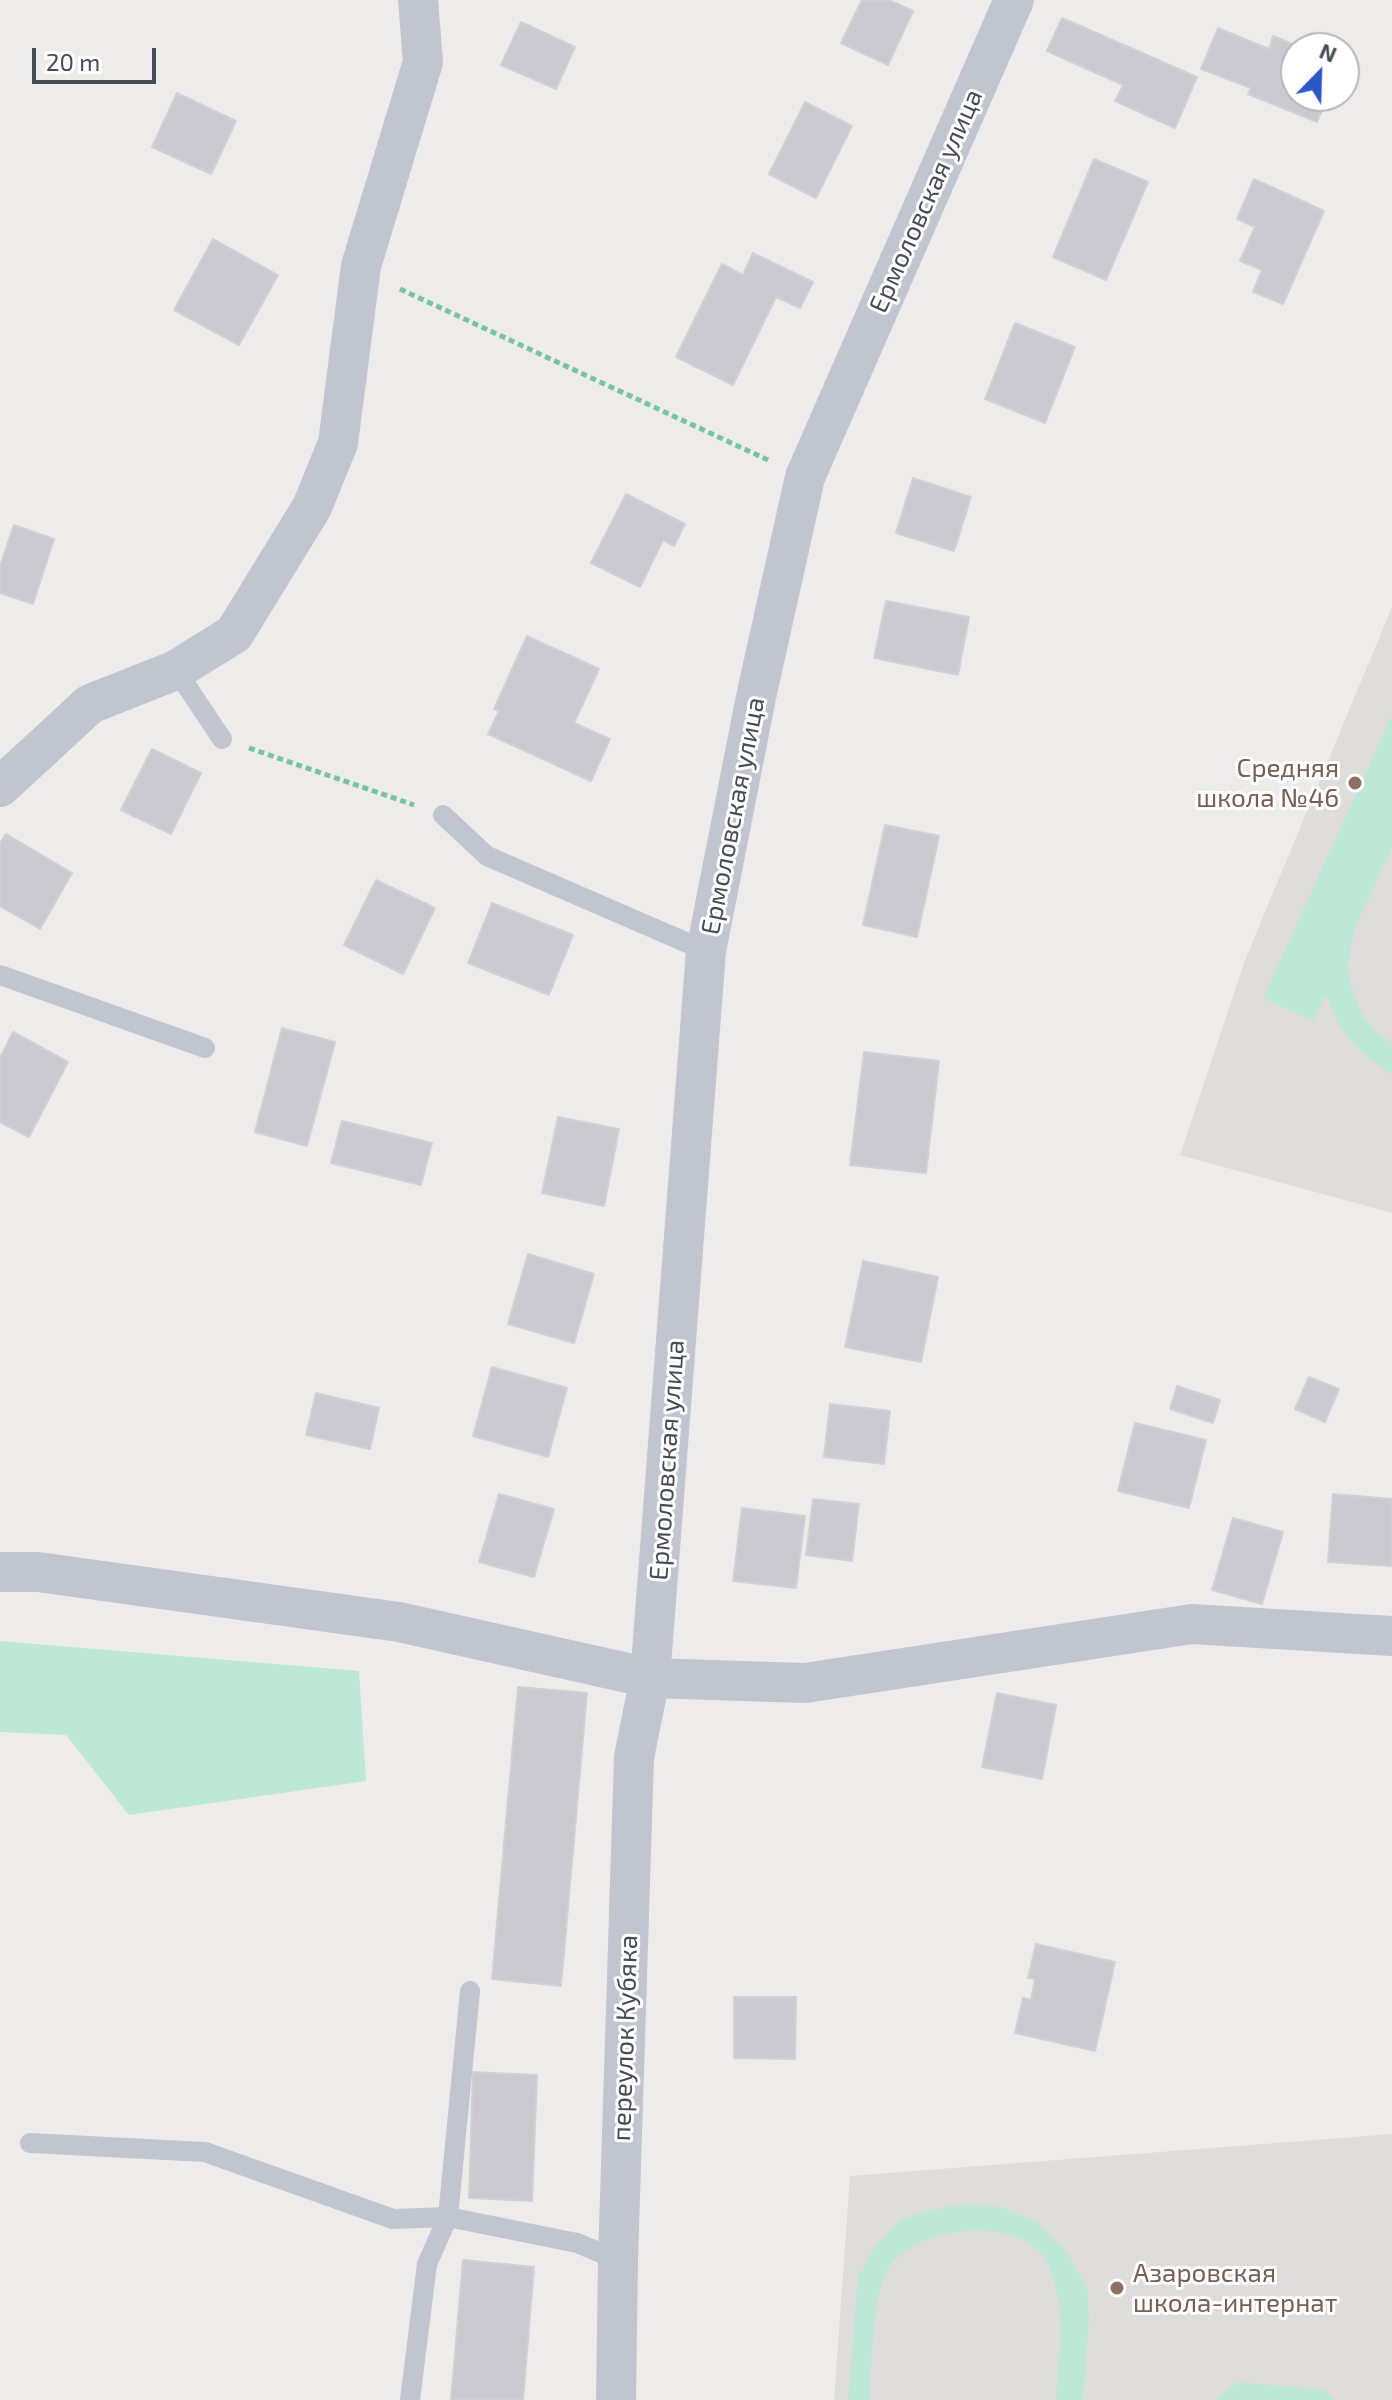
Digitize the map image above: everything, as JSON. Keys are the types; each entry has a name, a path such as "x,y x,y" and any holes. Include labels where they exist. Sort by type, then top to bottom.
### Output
{"street":[{"path":"0,787 90,704 176,670 234,634 312,507 338,443 361,266 423,62 418,0"},
{"name":"Ермоловская улица","path":"650,1678 706,951 756,697 805,477 1014,0"},
{"path":"0,1572 38,1572 399,1622 650,1678 805,1683 1192,1624 1392,1636"},
{"name":"переулок Кубяка","path":"616,2400 634,1757 650,1678"}],"lane":[{"path":"176,670 222,739"},
{"path":"443,815 487,856 706,951"},
{"path":"0,975 205,1048"},
{"path":"410,2400 427,2264 448,2217 470,1991"},
{"path":"30,2143 205,2152 393,2219 448,2217 577,2243 618,2260"}],"path":[{"path":"361,266 406,293 805,477"},
{"path":"222,739 443,815"}],"shaded area":[{"name":"Средняя школа №46","path":"1392,607 1392,1213 1180,1155 1245,960"},
{"name":"Азаровская школа-интернат","path":"1392,2134 1392,2400 834,2400 850,2176"}],"green space":[{"path":"1392,715 1392,848 1356,926 1348,961 1349,980 1362,1014 1373,1029 1392,1044 1392,1074 1351,1040 1336,1019 1326,994 1313,1021 1263,998"},
{"path":"0,1641 359,1671 366,1781 129,1815 66,1735 0,1732"},
{"path":"962,2204 997,2206 1035,2221 1067,2253 1087,2287 1089,2319 1083,2400 1056,2400 1060,2315 1049,2266 1037,2249 1019,2238 972,2230 924,2241 904,2252 889,2267 883,2279 876,2312 869,2400 848,2400 858,2277 875,2247 900,2220"},
{"path":"1237,2382 1325,2390 1335,2400 1216,2400"}],"building":[{"path":"862,0 889,0 913,11 888,65 841,43"},
{"path":"1062,18 1197,77 1175,128 1115,101 1123,85 1047,51"},
{"path":"521,22 575,47 556,89 501,65"},
{"path":"1218,28 1269,49 1273,36 1280,39 1280,107 1248,94 1251,88 1201,69"},
{"path":"177,93 236,121 211,174 152,147"},
{"path":"805,102 852,126 816,198 769,174"},
{"path":"1292,112 1321,112 1317,122"},
{"path":"1094,159 1148,182 1106,280 1053,257"},
{"path":"1254,179 1324,211 1283,304 1253,292 1262,270 1240,261 1255,227 1237,219"},
{"path":"213,239 278,275 239,345 174,310"},
{"path":"753,253 813,282 800,308 776,297 733,385 676,357 722,264 743,275"},
{"path":"1015,323 1075,347 1045,423 985,399"},
{"path":"913,478 971,497 954,551 896,533"},
{"path":"626,494 685,524 674,546 663,540 640,587 591,563"},
{"path":"14,525 54,539 33,604 0,593 0,566"},
{"path":"886,601 969,617 958,675 874,658"},
{"path":"527,636 599,669 574,723 610,739 591,781 488,734 499,711 494,709"},
{"path":"152,749 201,773 171,834 121,810"},
{"path":"885,825 939,836 917,937 863,925"},
{"path":"6,834 72,873 40,929 0,906 0,843"},
{"path":"376,880 435,908 403,974 344,945"},
{"path":"492,903 573,935 549,995 468,963"},
{"path":"282,1028 335,1042 307,1146 255,1132"},
{"path":"13,1032 68,1062 29,1137 0,1122 0,1058"},
{"path":"864,1052 939,1061 926,1173 850,1165"},
{"path":"558,1117 619,1129 604,1206 542,1193"},
{"path":"342,1121 432,1143 421,1185 331,1163"},
{"path":"528,1254 594,1274 574,1343 508,1324"},
{"path":"863,1261 938,1277 921,1362 845,1347"},
{"path":"492,1367 567,1388 548,1457 473,1436"},
{"path":"1309,1377 1339,1389 1325,1422 1295,1409"},
{"path":"1177,1386 1220,1400 1213,1423 1170,1409"},
{"path":"316,1393 379,1408 370,1449 306,1435"},
{"path":"830,1404 890,1411 884,1464 824,1457"},
{"path":"1135,1423 1206,1440 1189,1508 1118,1491"},
{"path":"499,1494 554,1509 534,1577 479,1562"},
{"path":"1333,1494 1392,1499 1392,1566 1328,1562"},
{"path":"813,1499 859,1504 852,1561 806,1555"},
{"path":"742,1508 805,1516 796,1588 733,1581"},
{"path":"1233,1518 1283,1532 1262,1604 1212,1590"},
{"path":"518,1687 587,1693 561,1986 492,1979"},
{"path":"997,1693 1056,1705 1042,1779 982,1767"},
{"path":"1036,1944 1115,1962 1095,2051 1015,2033 1023,1998 1031,2000 1035,1979 1028,1978"},
{"path":"734,1997 796,1997 795,2059 734,2058"},
{"path":"473,2072 537,2075 532,2201 469,2198"},
{"path":"463,2260 534,2267 523,2400 451,2400"}],"place":[{"name":"Средняя школа №46","path":"1355,783"},
{"name":"Азаровская школа-интернат","path":"1117,2288"}]}
